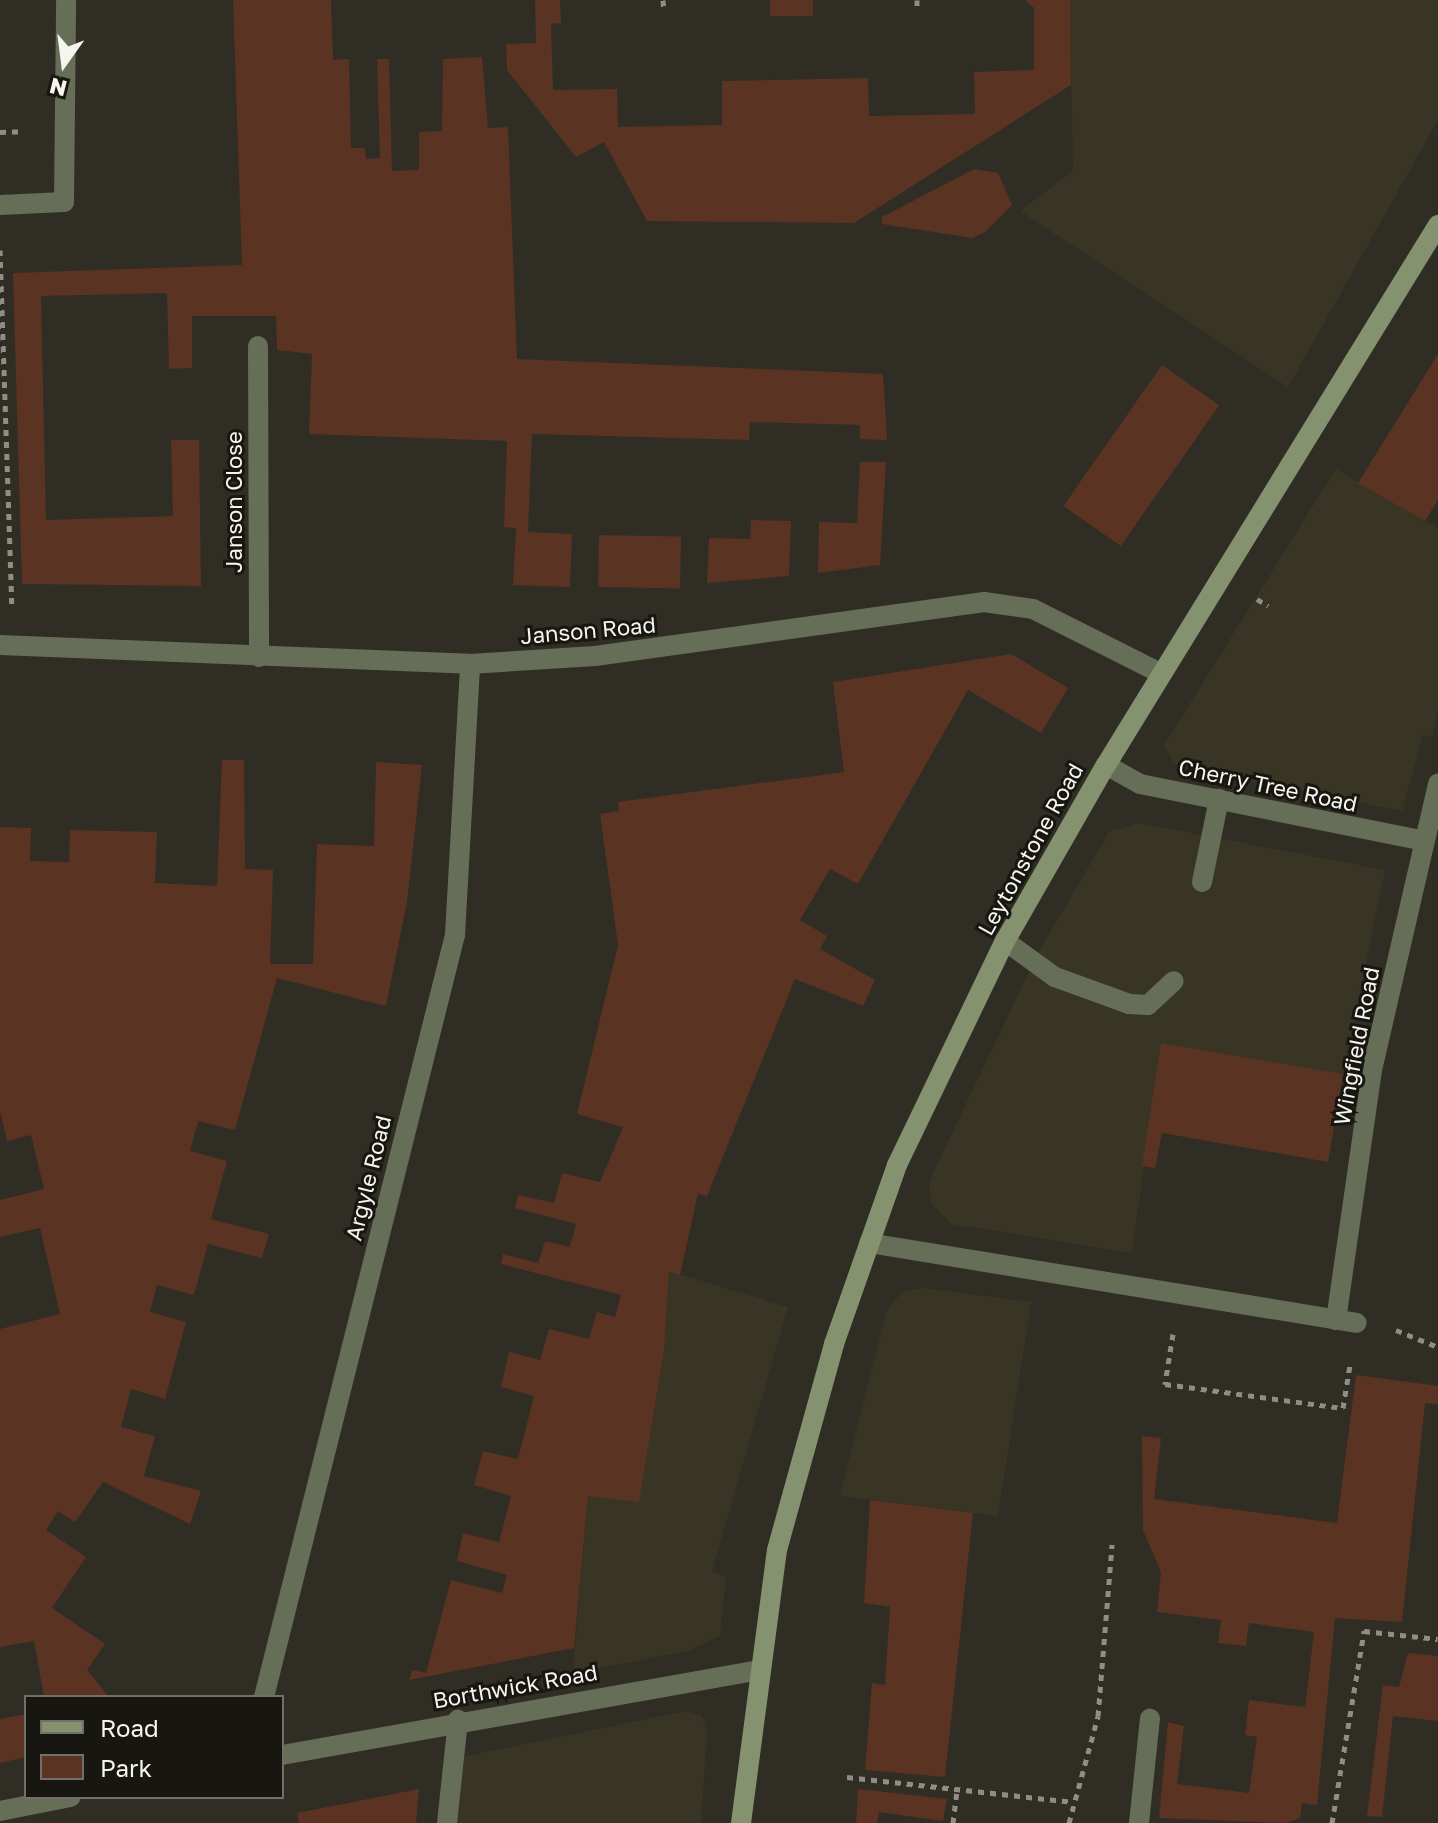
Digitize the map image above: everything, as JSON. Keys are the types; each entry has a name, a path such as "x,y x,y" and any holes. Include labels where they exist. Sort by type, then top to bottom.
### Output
{"street":[{"path":"0,205 64,202 66,0"},
{"name":"Leytonstone Road","path":"741,1823 757,1670 777,1550 869,1243 902,1153 1005,941 1106,765 1438,225"},
{"name":"Janson Close","path":"258,346 259,657"},
{"name":"Janson Road","path":"6,645 470,664 595,656 984,602 1033,609 1162,674"},
{"name":"Argyle Road","path":"265,1695 455,935 470,664"},
{"name":"Cherry Tree Road","path":"1106,765 1140,784 1424,841"},
{"name":"Wingfield Road","path":"1346,1322 1372,1070 1438,784"},
{"path":"1202,882 1219,799"},
{"path":"1005,941 1055,977 1129,1004 1148,1005 1174,981"},
{"path":"869,1243 1346,1322"},
{"name":"Borthwick Road","path":"284,1755 458,1720 757,1670"},
{"path":"1139,1823 1150,1719"},
{"path":"447,1823 458,1720"},
{"path":"0,1811 61,1799"}],"path":[{"path":"663,0 664,11"},
{"path":"0,250 6,645"},
{"path":"1257,599 1268,606"},
{"path":"1180,1294 1165,1384 1343,1408 1346,1322"},
{"path":"1069,1823 1072,1802 1098,1716 1112,1545"},
{"path":"1332,1823 1364,1631 1438,1639"},
{"path":"847,1777 1072,1802"},
{"path":"953,1823 957,1790"}],"shaded area":[{"path":"1070,0 1438,0 1438,120 1288,387 1020,211 1073,171"},
{"path":"1336,469 1438,529 1438,709 1432,736 1423,735 1402,811 1174,763 1164,745"},
{"path":"1139,823 1385,870 1343,1074 1161,1043 1132,1253 951,1224 931,1203 929,1182 1038,953 1109,832"},
{"path":"669,1271 788,1307 712,1571 726,1577 720,1636 688,1651 573,1673 588,1495 639,1501 664,1351"},
{"path":"923,1288 1031,1302 998,1516 840,1496 887,1310 903,1291"},
{"path":"686,1711 702,1716 707,1732 701,1823 455,1823 461,1757"}],"green space":[{"path":"233,0 331,0 333,60 349,59 351,148 365,148 366,159 380,158 377,59 389,59 392,171 419,170 419,132 442,131 443,59 482,57 488,128 508,127 517,359 883,374 887,440 860,439 860,425 750,422 749,440 532,434 528,532 572,534 570,587 513,585 516,528 504,527 507,441 309,434 312,354 277,350 276,316 192,316 192,368 169,369 167,293 41,296 46,520 173,516 171,440 199,440 201,586 22,584 13,273 242,265"},
{"path":"535,0 560,0 561,23 551,24 553,90 617,89 618,127 722,125 722,81 868,78 869,116 975,114 974,72 1034,70 1034,8 1025,0 1070,0 1071,85 854,223 647,221 604,142 576,157 507,70 506,44 536,43"},
{"path":"770,0 813,0 813,16 770,16"},
{"path":"974,169 998,173 1012,205 985,232 972,238 882,224 882,217"},
{"path":"1438,354 1438,500 1425,521 1358,483"},
{"path":"1162,365 1219,405 1121,546 1063,506"},
{"path":"860,462 886,462 880,565 818,573 819,522 857,523"},
{"path":"751,520 791,521 789,576 707,583 709,538 750,539"},
{"path":"599,535 681,536 680,588 598,587"},
{"path":"1011,654 1068,688 1041,733 968,690 858,884 830,869 800,920 827,936 820,949 875,980 863,1006 795,979 707,1196 698,1194 680,1275 669,1272 664,1351 639,1502 588,1496 574,1648 409,1680 412,1670 426,1673 451,1580 502,1593 507,1575 457,1561 463,1533 499,1542 511,1496 474,1485 483,1451 518,1459 534,1396 501,1387 509,1352 540,1360 549,1329 589,1339 597,1312 615,1317 621,1295 501,1264 503,1254 538,1263 545,1241 570,1247 576,1224 515,1208 518,1195 554,1203 562,1173 600,1182 623,1127 577,1114 618,945 600,814 619,811 618,802 844,772 833,682"},
{"path":"222,760 244,760 245,869 273,870 270,964 313,964 317,844 374,846 376,762 422,765 407,902 386,1006 277,978 235,1130 198,1121 190,1151 227,1161 211,1219 269,1234 262,1258 208,1244 194,1295 157,1285 150,1312 186,1322 165,1399 131,1389 121,1427 155,1436 144,1476 201,1491 190,1524 103,1482 75,1522 58,1511 46,1530 86,1557 52,1608 105,1644 87,1670 107,1695 44,1695 34,1641 0,1647 0,1329 60,1314 40,1228 0,1237 0,1200 44,1189 31,1135 7,1141 0,1111 0,827 31,828 30,861 69,862 70,830 157,832 155,883 217,886"},
{"path":"1161,1043 1343,1074 1328,1162 1162,1133 1155,1168 1142,1166"},
{"path":"1356,1375 1438,1386 1438,1404 1425,1403 1402,1622 1335,1618 1317,1805 1302,1803 1300,1818 1286,1823 1159,1818 1168,1722 1184,1726 1177,1784 1249,1793 1257,1737 1245,1735 1249,1700 1305,1707 1314,1632 1249,1623 1246,1646 1218,1643 1221,1620 1157,1612 1161,1572 1143,1530 1142,1436 1161,1438 1154,1499 1337,1523"},
{"path":"870,1500 973,1513 945,1777 865,1770 872,1683 885,1685 890,1607 864,1603"},
{"path":"1408,1653 1438,1656 1438,1721 1393,1716 1382,1817 1367,1816 1383,1685 1399,1687"},
{"path":"24,1714 24,1757 0,1763 0,1719"},
{"path":"419,1789 416,1823 299,1823 297,1813"},
{"path":"858,1789 947,1799 943,1821 879,1812 877,1823 856,1823"}]}
